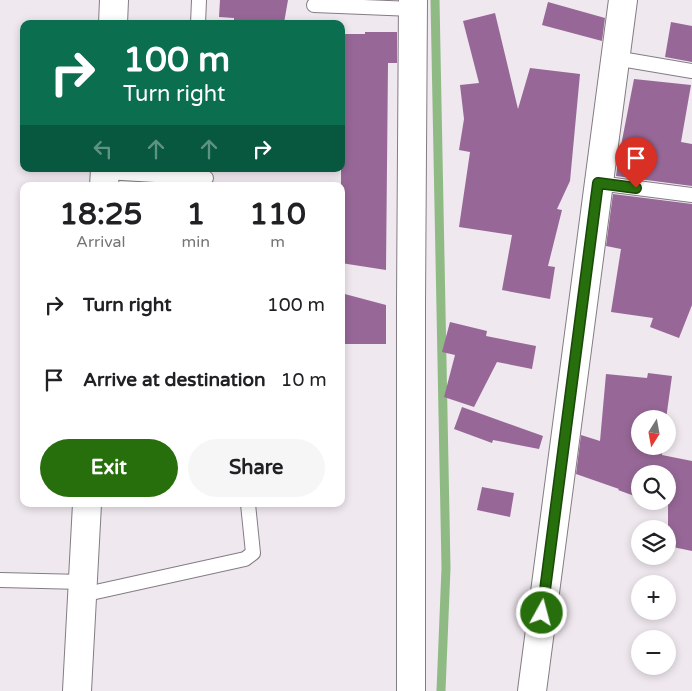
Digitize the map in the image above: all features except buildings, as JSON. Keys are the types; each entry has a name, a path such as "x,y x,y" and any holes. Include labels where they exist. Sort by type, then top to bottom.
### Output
{"street":[{"path":"113,20 114,0"},
{"path":"532,691 623,0"},
{"path":"411,691 413,4"},
{"path":"77,691 87,507"}],"lane":[{"path":"198,20 199,0"},
{"path":"314,6 413,4"},
{"path":"615,58 692,71"},
{"path":"105,176 206,178"},
{"path":"598,183 692,194"},
{"path":"0,580 82,588 245,558 253,553 248,507"}],"waterway":[{"path":"435,0 446,568 441,691"}],"route":[{"path":"542,613 598,183 636,188"}]}
